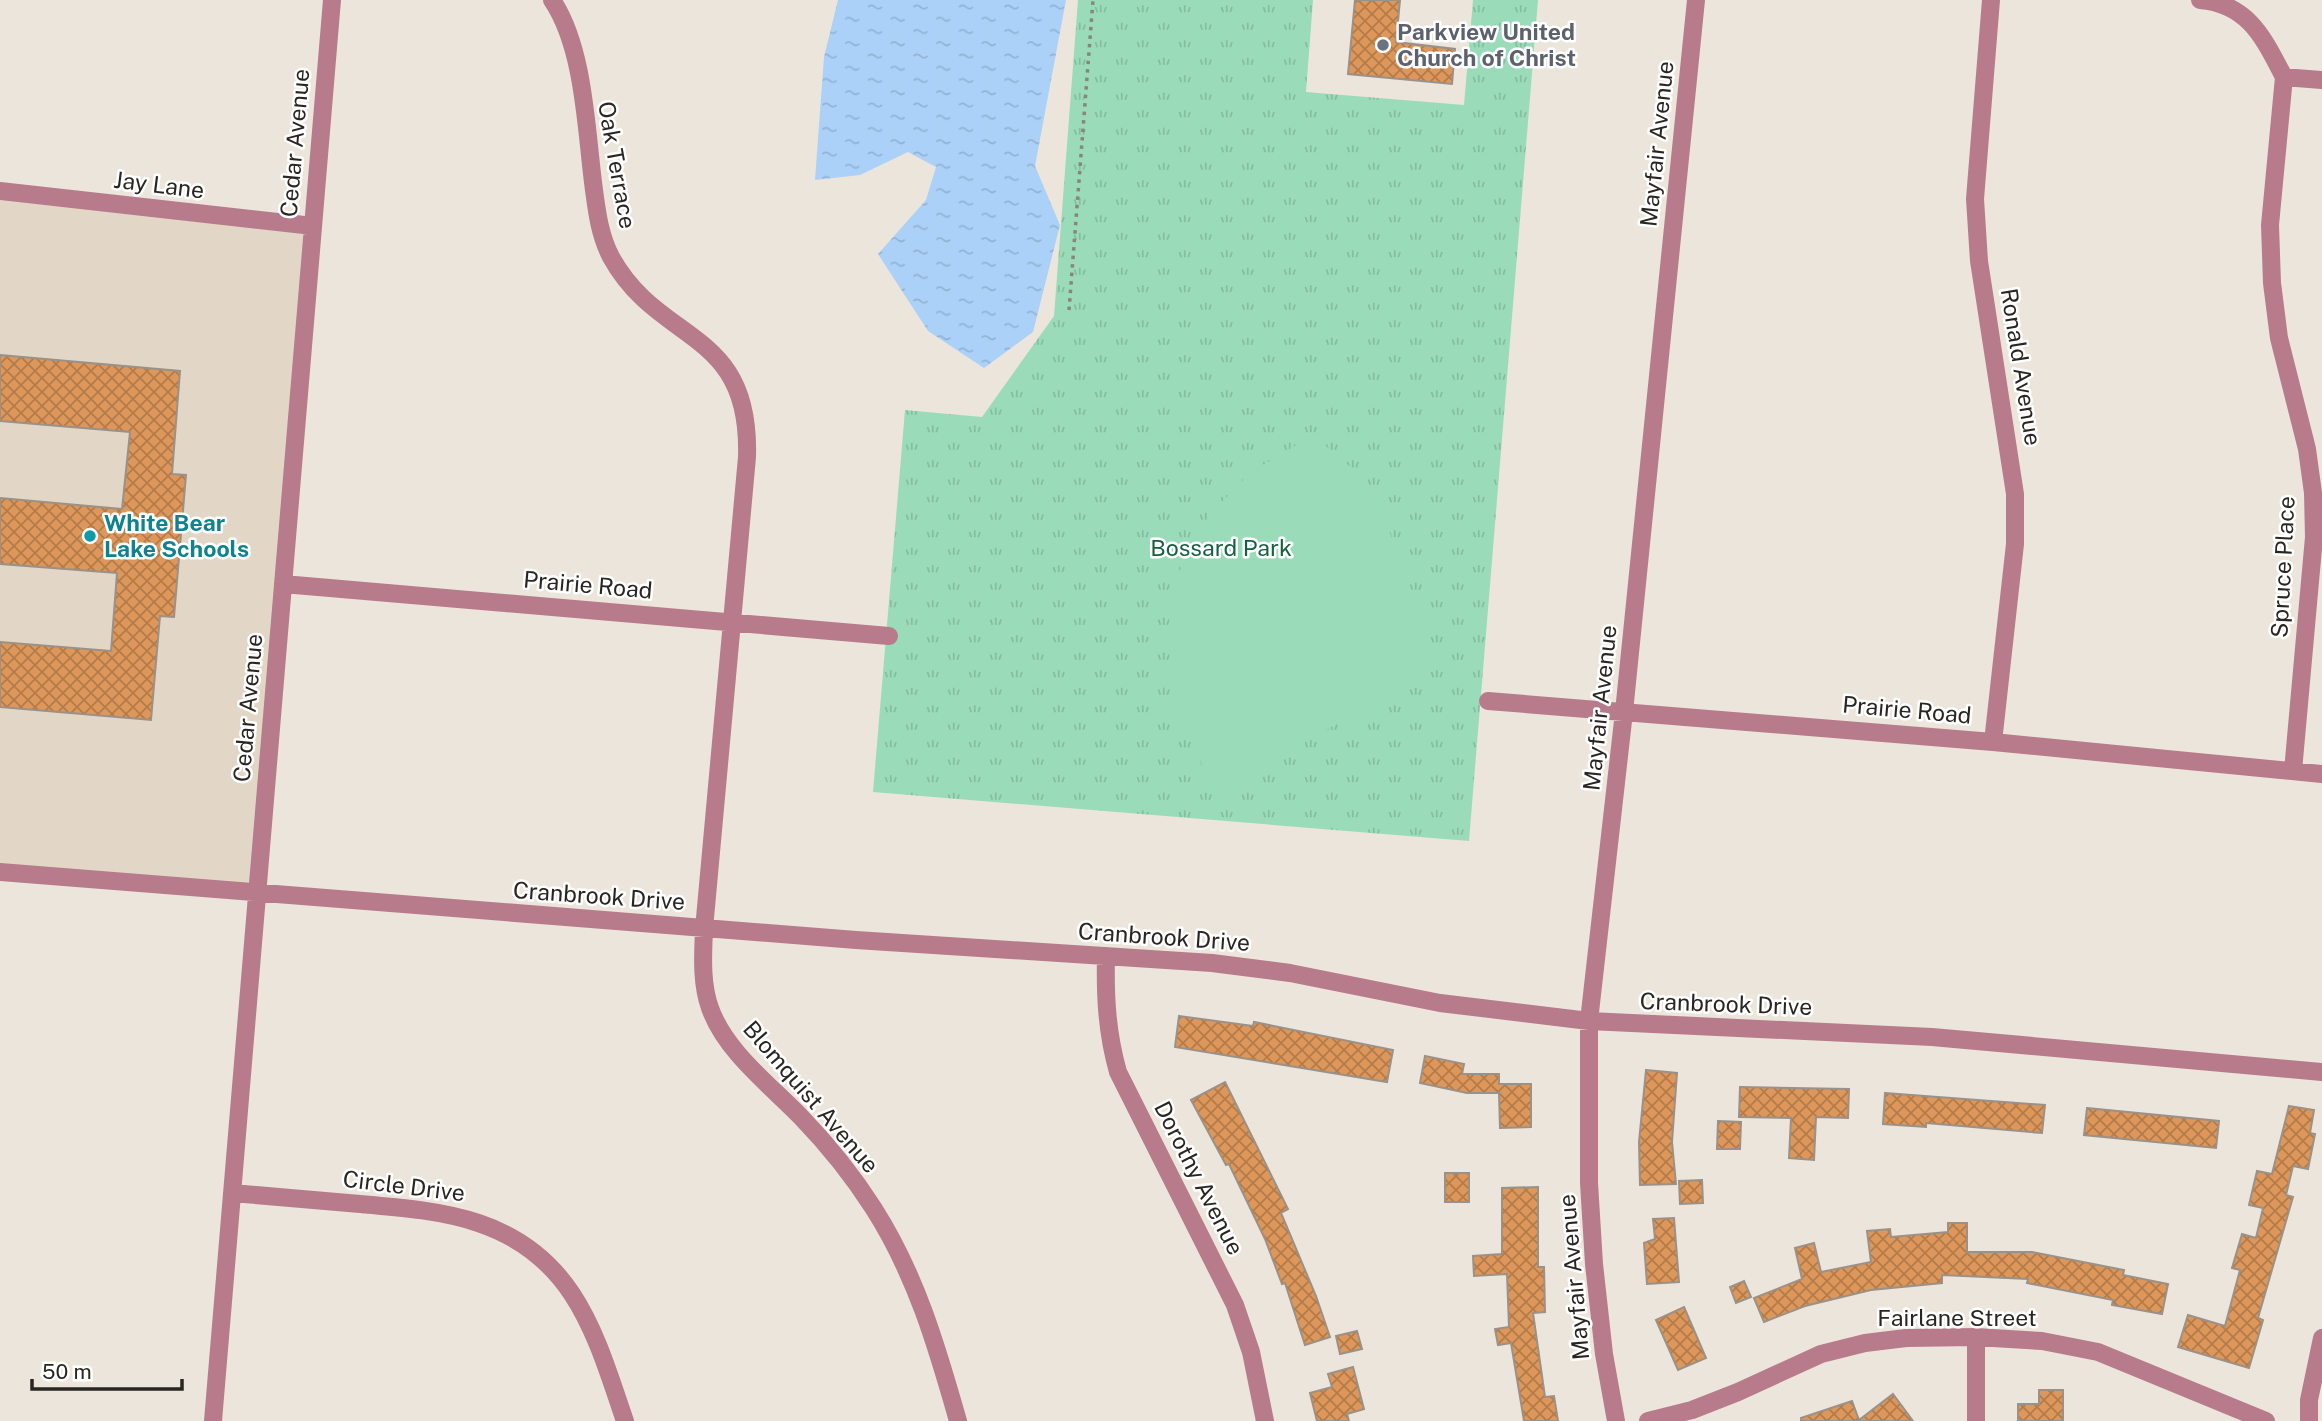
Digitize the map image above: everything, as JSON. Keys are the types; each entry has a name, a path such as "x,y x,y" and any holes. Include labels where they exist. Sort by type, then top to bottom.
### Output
{"street":[{"name":"Cedar Avenue","path":"213,1421 332,0"},
{"name":"Oak Terrace","path":"552,0 571,39 598,217 610,254 625,279 642,298 706,344 721,360 735,382 745,409 747,457 734,622"},
{"name":"Mayfair Avenue","path":"1616,1421 1604,1354 1594,1264 1589,1183 1589,1021 1625,712 1696,0"},
{"name":"Ronald Avenue","path":"1992,0 1975,199 1979,261 2015,494 2015,544 1993,742"},
{"path":"2200,0 2215,1 2257,26 2284,78 2322,80"},
{"name":"Spruce Place","path":"2284,78 2270,225 2272,284 2284,362 2307,449 2313,493 2314,537 2293,771"},
{"name":"Jay Lane","path":"0,191 313,226"},
{"name":"Prairie Road","path":"283,584 889,636"},
{"name":"Blomquist Avenue","path":"734,622 704,929 704,989 710,1010 723,1034 812,1129 874,1209 921,1302 958,1421"},
{"name":"Prairie Road","path":"1488,701 1993,742 2322,774"},
{"name":"Cranbrook Drive","path":"0,872 704,929 1212,963 1290,973 1440,1003 1589,1021 1932,1037 2322,1072"},
{"name":"Dorothy Avenue","path":"1106,956 1105,1007 1109,1040 1118,1072 1235,1305 1251,1352 1265,1421"},
{"name":"Circle Drive","path":"232,1193 433,1210 467,1217 496,1229 523,1245 549,1266 570,1291 593,1334 625,1421"},
{"name":"Fairlane Street","path":"1648,1421 1692,1410 1821,1354 1866,1343 1906,1338 2042,1341 2098,1352 2266,1421"},
{"path":"1976,1338 1976,1421"},
{"path":"2309,1421 2309,1400 2322,1338"}],"path":[{"path":"1069,310 1093,0"}],"shaded area":[{"path":"0,191 313,226 257,893 0,872"}],"green space":[{"name":"Bossard Park","path":"1078,0 1313,0 1306,92 1464,105 1473,0 1538,0 1469,841 873,792 905,410 982,417 1054,316"},
{"path":"1313,435 1354,470 1388,528 1440,664 1216,794 1172,701 1168,628 1182,561 1210,514 1251,472"}],"water":[{"path":"838,0 1066,0 1035,166 1060,225 1033,332 984,368 928,331 878,254 926,200 936,167 908,152 860,175 815,180 824,57"}],"building":[{"name":"Parkview United Church of Christ","path":"1355,0 1400,0 1396,42 1455,49 1452,84 1348,74"},
{"name":"White Bear Lake Schools","path":"0,355 180,371 172,474 186,475 174,617 160,616 151,720 0,707 0,642 111,651 117,573 0,564 0,498 122,509 130,432 0,421"},
{"path":"1179,1016 1253,1026 1254,1022 1393,1050 1387,1082 1175,1047"},
{"path":"1425,1056 1464,1064 1462,1074 1499,1074 1499,1084 1531,1084 1531,1127 1500,1128 1499,1093 1467,1093 1420,1083"},
{"path":"1646,1070 1677,1073 1672,1142 1676,1184 1640,1185 1639,1142"},
{"path":"1225,1082 1288,1209 1281,1213 1330,1337 1305,1345 1285,1283 1282,1284 1265,1239 1229,1164 1226,1165 1191,1100"},
{"path":"1740,1087 1849,1089 1848,1118 1816,1117 1814,1160 1789,1158 1791,1118 1739,1117"},
{"path":"1885,1093 2045,1105 2042,1133 1926,1123 1926,1127 1883,1124"},
{"path":"2289,1106 2314,1110 2310,1133 2315,1134 2308,1169 2293,1166 2286,1195 2293,1197 2258,1318 2263,1320 2249,1368 2178,1347 2188,1315 2225,1326 2240,1270 2232,1268 2242,1234 2256,1238 2263,1208 2249,1205 2257,1171 2272,1174"},
{"path":"2087,1108 2219,1121 2216,1148 2084,1135"},
{"path":"1718,1121 1741,1122 1740,1149 1717,1149"},
{"path":"1445,1173 1469,1173 1469,1202 1445,1202"},
{"path":"1702,1180 1703,1203 1680,1204 1679,1181"},
{"path":"1538,1187 1538,1267 1544,1267 1545,1312 1533,1313 1545,1397 1554,1396 1558,1421 1524,1421 1511,1343 1498,1345 1495,1329 1509,1327 1507,1274 1474,1276 1473,1256 1502,1254 1502,1188"},
{"path":"1674,1218 1679,1282 1647,1284 1644,1243 1655,1239 1653,1219"},
{"path":"1948,1223 1967,1223 1967,1252 2032,1252 2124,1270 2123,1275 2168,1284 2162,1314 2112,1305 2113,1300 2027,1283 2028,1279 1942,1275 1942,1283 1871,1290 1805,1306 1764,1322 1754,1298 1802,1279 1795,1248 1814,1243 1821,1272 1871,1262 1867,1231 1890,1229 1891,1237 1948,1232"},
{"path":"1744,1281 1751,1297 1736,1303 1730,1287"},
{"path":"1684,1307 1706,1358 1678,1370 1656,1320"},
{"path":"1357,1331 1362,1349 1340,1354 1336,1336"},
{"path":"1353,1367 1364,1409 1347,1414 1349,1421 1317,1421 1310,1393 1332,1387 1328,1374"},
{"path":"2039,1390 2063,1390 2063,1421 2018,1421 2018,1404 2039,1404"},
{"path":"1893,1394 1913,1421 1801,1421 1801,1418 1852,1401 1859,1420"}],"place":[{"name":"Parkview United Church of Christ","path":"1383,45"},
{"name":"White Bear Lake Schools","path":"90,536"}]}
